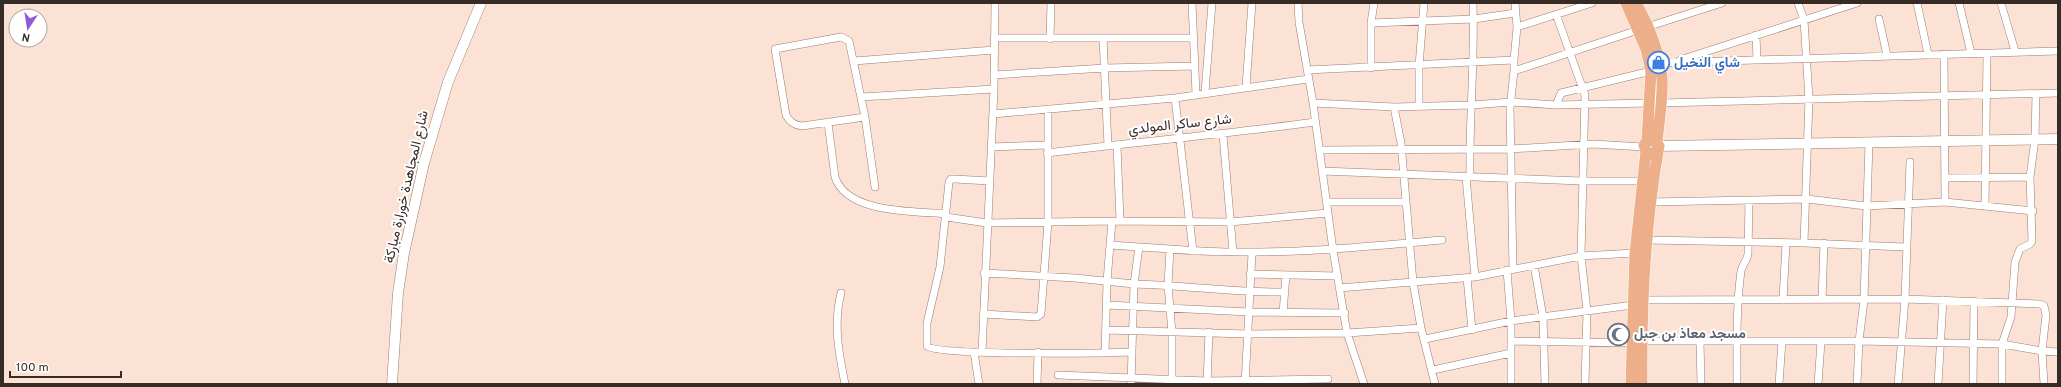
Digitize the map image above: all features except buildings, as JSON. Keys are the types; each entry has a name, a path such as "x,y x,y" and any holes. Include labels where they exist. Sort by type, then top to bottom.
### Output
{"main road":[{"path":"1626,3 1643,29 1660,62 1662,79 1661,102 1641,181 1634,252 1638,303"},
{"path":"1631,384 1636,342 1638,303 1647,240 1650,202 1651,146 1649,103 1651,71 1643,29 1636,3"},
{"path":"1636,342 1642,384"}],"street":[{"name":"شارع المجاهدة خورارة مباركة","path":"392,384 398,293 404,253 423,170 448,82 481,3"},
{"path":"982,352 984,273 994,89 995,3"},
{"path":"1050,38 1051,3"},
{"path":"1193,3 1192,38 1196,94"},
{"path":"1205,92 1212,3"},
{"path":"1246,87 1252,3"},
{"path":"1298,3 1299,22 1316,122 1339,288 1345,313 1347,333 1364,384"},
{"path":"1371,68 1371,23 1374,3"},
{"path":"1419,107 1419,66 1424,3"},
{"path":"1473,3 1474,63 1468,177 1475,277"},
{"path":"1511,384 1511,149 1514,60 1517,27 1515,3"},
{"path":"1517,27 1592,3"},
{"path":"1514,71 1571,54 1722,3"},
{"path":"1798,3 1804,20 1808,58 1809,144 1804,243"},
{"path":"1673,62 1857,3"},
{"path":"1917,3 1928,54"},
{"path":"1959,3 1971,53"},
{"path":"2001,3 2015,51"},
{"path":"1371,23 1474,19 1515,13"},
{"path":"1556,14 1584,89 1584,145 1581,181 1581,256 1587,311 1585,384"},
{"path":"1878,19 1887,55"},
{"path":"1756,35 1757,60"},
{"path":"865,117 802,126 795,125 786,115 775,49 841,37 849,42 865,117 875,187"},
{"path":"994,38 1192,38"},
{"path":"1103,38 1108,146"},
{"path":"854,61 994,50"},
{"path":"1660,62 2058,51"},
{"path":"1944,54 1945,202"},
{"path":"1985,206 1987,54"},
{"path":"1307,70 1419,66 1514,60"},
{"path":"994,75 1105,68 1195,66"},
{"path":"1556,105 1561,93 1584,89 1651,71"},
{"path":"992,114 1175,98 1205,92 1308,79"},
{"path":"861,97 994,89"},
{"path":"1661,102 2058,93"},
{"path":"2002,384 2002,344 2011,317 2014,302 2016,256 2020,248 2032,242 2030,177 2035,139 2036,94"},
{"path":"1175,98 1188,222 1193,251"},
{"path":"1313,103 1394,107 1472,105 1512,102 1556,105 1649,103"},
{"path":"1394,107 1402,149 1405,202 1413,282 1421,328 1433,370 1435,384"},
{"path":"983,314 1040,316 1048,222 1048,109"},
{"name":"شارع ساكر المولدي","path":"991,147 1048,149 1108,146 1180,137 1223,135 1316,122"},
{"path":"828,123 837,183 846,194 870,205 946,215 987,223 1116,221 1230,222 1328,213"},
{"path":"1223,135 1233,252"},
{"path":"1319,150 1511,149 1584,145 1651,146 1809,144 2058,139"},
{"path":"1857,384 1859,341 1864,300 1869,143"},
{"path":"1105,353 1107,281 1110,245 1116,221 1116,145"},
{"path":"1898,384 1900,342 1905,299 1905,247 1910,162"},
{"path":"1322,170 1581,181 1641,181"},
{"path":"1946,178 1986,176 2030,177"},
{"path":"989,181 951,179 948,187 940,267 928,315 926,346 936,350 974,352 1132,352"},
{"path":"1650,202 1807,200 1866,206 1945,202 2032,211"},
{"path":"1737,384 1738,300 1742,267 1747,259 1749,201"},
{"path":"1327,202 1405,202"},
{"path":"1110,245 1193,251 1252,252 1333,250 1442,240"},
{"path":"1647,240 1824,243 1905,247"},
{"path":"1783,300 1786,243"},
{"path":"1822,300 1824,243"},
{"path":"1132,380 1134,284 1139,247"},
{"path":"1170,249 1168,285 1171,308 1172,382"},
{"path":"1245,383 1252,252"},
{"path":"1339,288 1467,278 1581,256 1634,252"},
{"path":"1534,265 1543,317 1545,384"},
{"path":"984,273 1043,276 1134,284 1168,285 1250,293 1285,292"},
{"path":"1250,274 1338,276"},
{"path":"1283,313 1286,275"},
{"path":"1467,278 1472,330"},
{"path":"841,293 836,311 837,339 846,384"},
{"path":"1425,339 1511,321 1638,303 1738,300 1905,299 2035,303 2044,306 2046,315 2042,351 2044,384"},
{"path":"1938,384 1943,300"},
{"path":"1973,384 1974,301"},
{"path":"1107,305 1134,305 1249,312 1345,313"},
{"path":"1106,330 1248,334 1347,333 1421,328"},
{"path":"1207,383 1210,332"},
{"path":"1511,340 1587,343 1737,340 2002,344 2042,351 2058,352"},
{"path":"1700,340 1701,384"},
{"path":"1779,384 1782,341"},
{"path":"1818,384 1821,342"},
{"path":"974,352 979,384"},
{"path":"1037,384 1038,352"},
{"path":"1433,370 1511,353"},
{"path":"1058,375 1207,383 1298,382 1328,379"}],"place":[{"name":"شاي النخيل","path":"1658,63"},
{"name":"مسجد معاذ بن جبل","path":"1618,334"}]}
